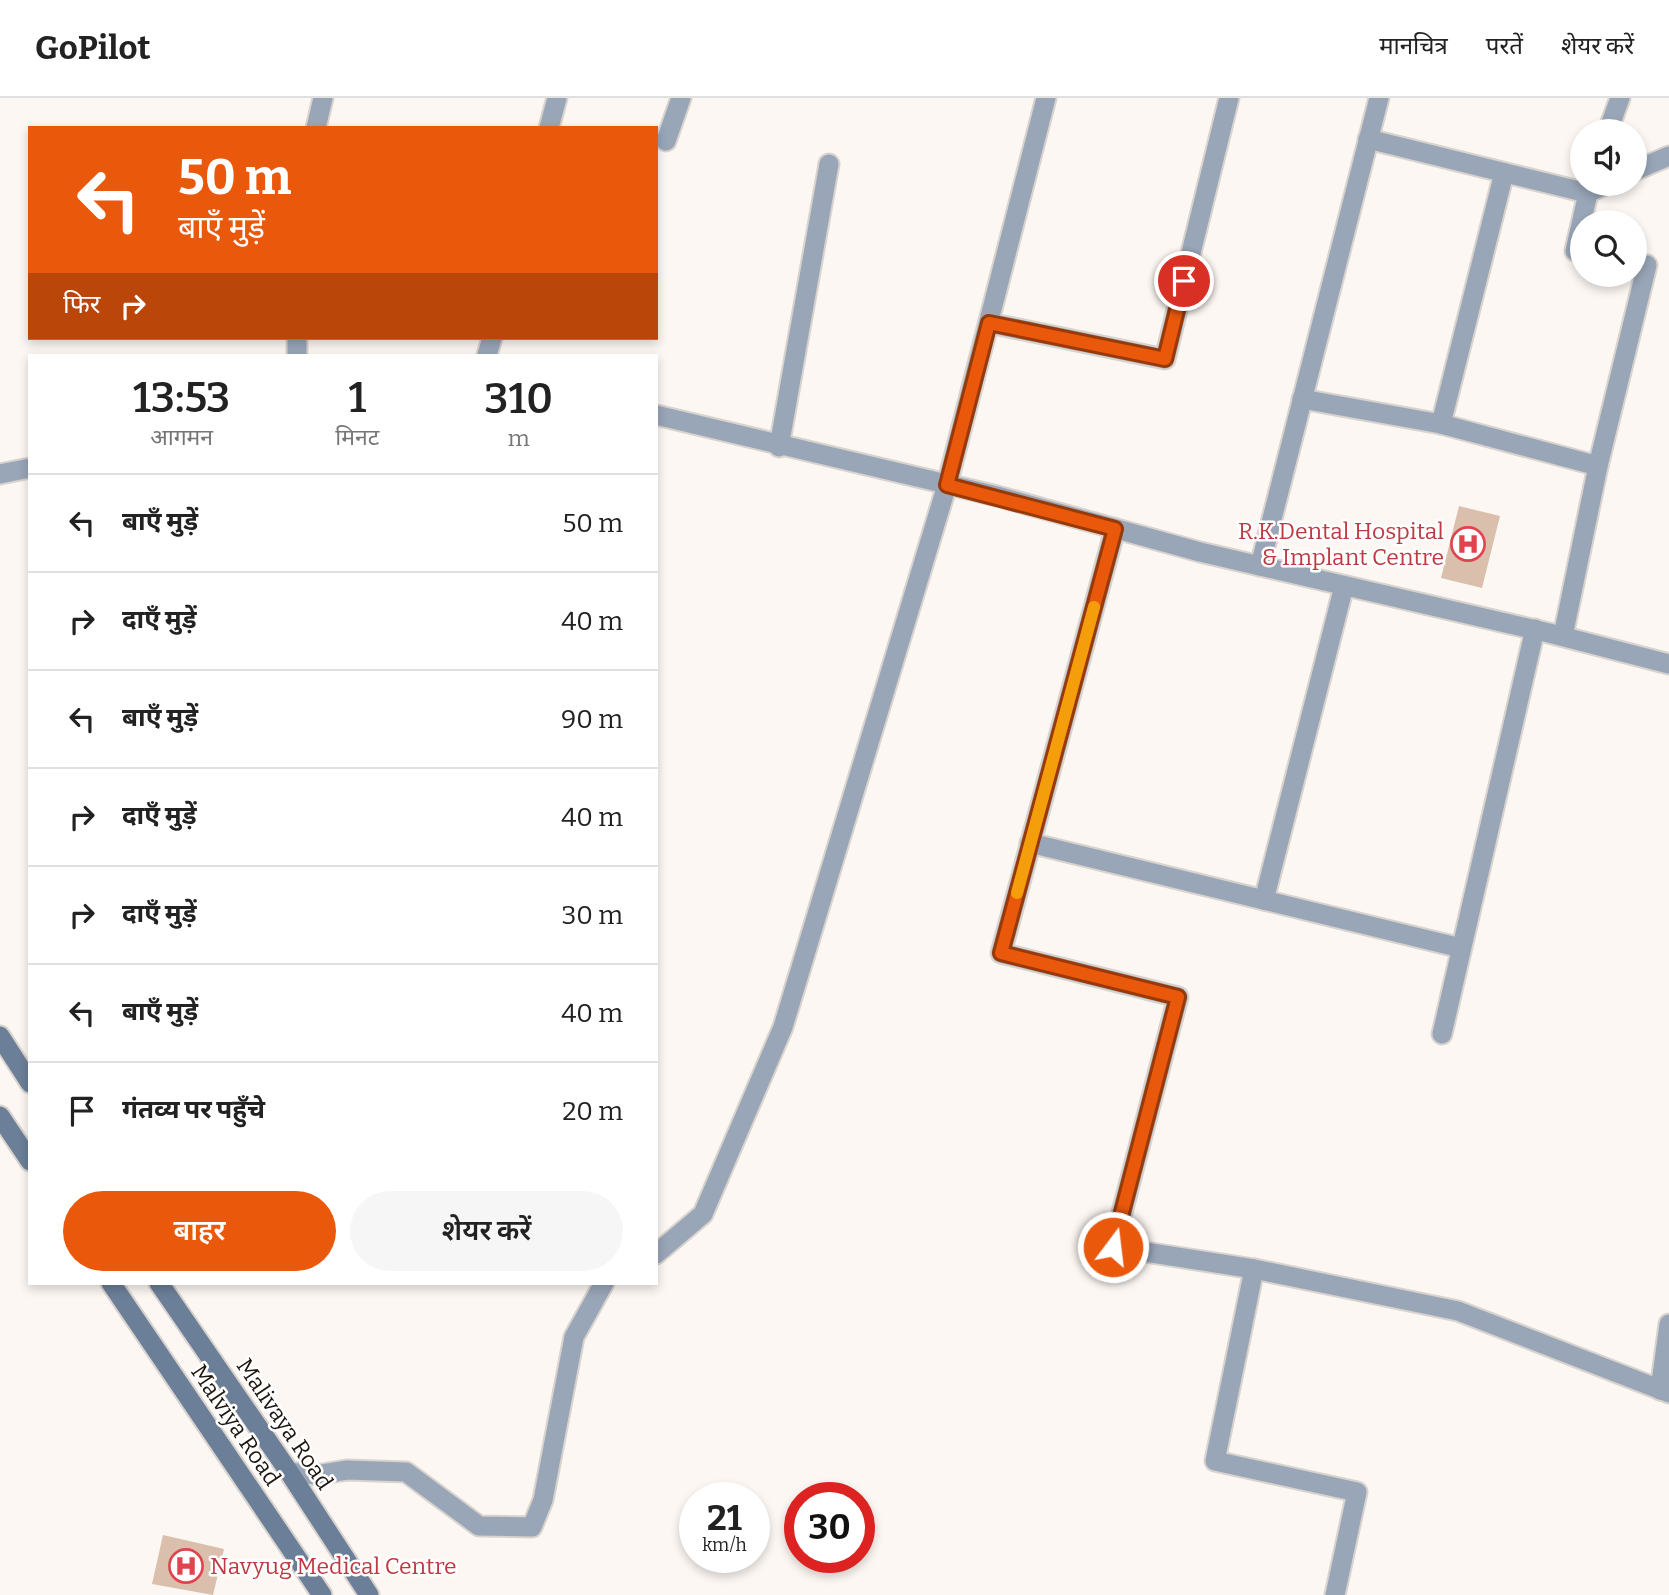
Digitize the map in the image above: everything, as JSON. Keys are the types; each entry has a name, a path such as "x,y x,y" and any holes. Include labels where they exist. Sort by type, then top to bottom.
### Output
{"main road":[{"path":"0,1036 28,1080"},
{"path":"0,1116 28,1158"},
{"name":"Malviya Road","path":"112,1285 321,1595"},
{"name":"Malivaya Road","path":"160,1285 289,1472 369,1595"}],"street":[{"path":"316,126 323,98"},
{"path":"550,126 557,98"},
{"path":"666,141 681,98"},
{"path":"658,1252 703,1214 783,1027 947,485 1046,98"},
{"path":"989,323 1165,359 1229,98"},
{"path":"1260,566 1379,98"},
{"path":"1612,119 1620,98"},
{"path":"1368,139 1504,173 1570,185"},
{"path":"1647,165 1669,156"},
{"path":"779,447 829,164"},
{"path":"1441,424 1504,173"},
{"path":"1563,636 1598,466 1642,287"},
{"path":"1302,399 1441,424 1598,466"},
{"path":"658,416 779,447 947,485 1260,566 1535,629 1669,664"},
{"path":"0,474 28,468"},
{"path":"1115,529 1001,953 1178,997 1113,1247 1254,1269 1458,1311 1664,1392 1669,1324"},
{"path":"1265,900 1344,586"},
{"path":"1442,1034 1535,629"},
{"path":"1030,843 1461,948"},
{"path":"1254,1269 1215,1461 1357,1492 1335,1595"},
{"path":"289,1472 316,1475 348,1470 406,1472 479,1526 532,1527 543,1500 574,1337 603,1285"}],"building":[{"path":"1459,506 1500,516 1482,588 1441,578"},
{"path":"163,1535 224,1549 213,1595 152,1584"}],"slow traffic":[{"path":"1017,893 1094,607"}],"place":[{"name":"R.K.Dental Hospital & Implant Centre","path":"1468,544"},
{"name":"Navyug Medical Centre","path":"186,1566"}],"route":[{"path":"1113,1247 1178,997 1001,953 1115,529 947,485 989,323 1165,359 1184,281"}]}
